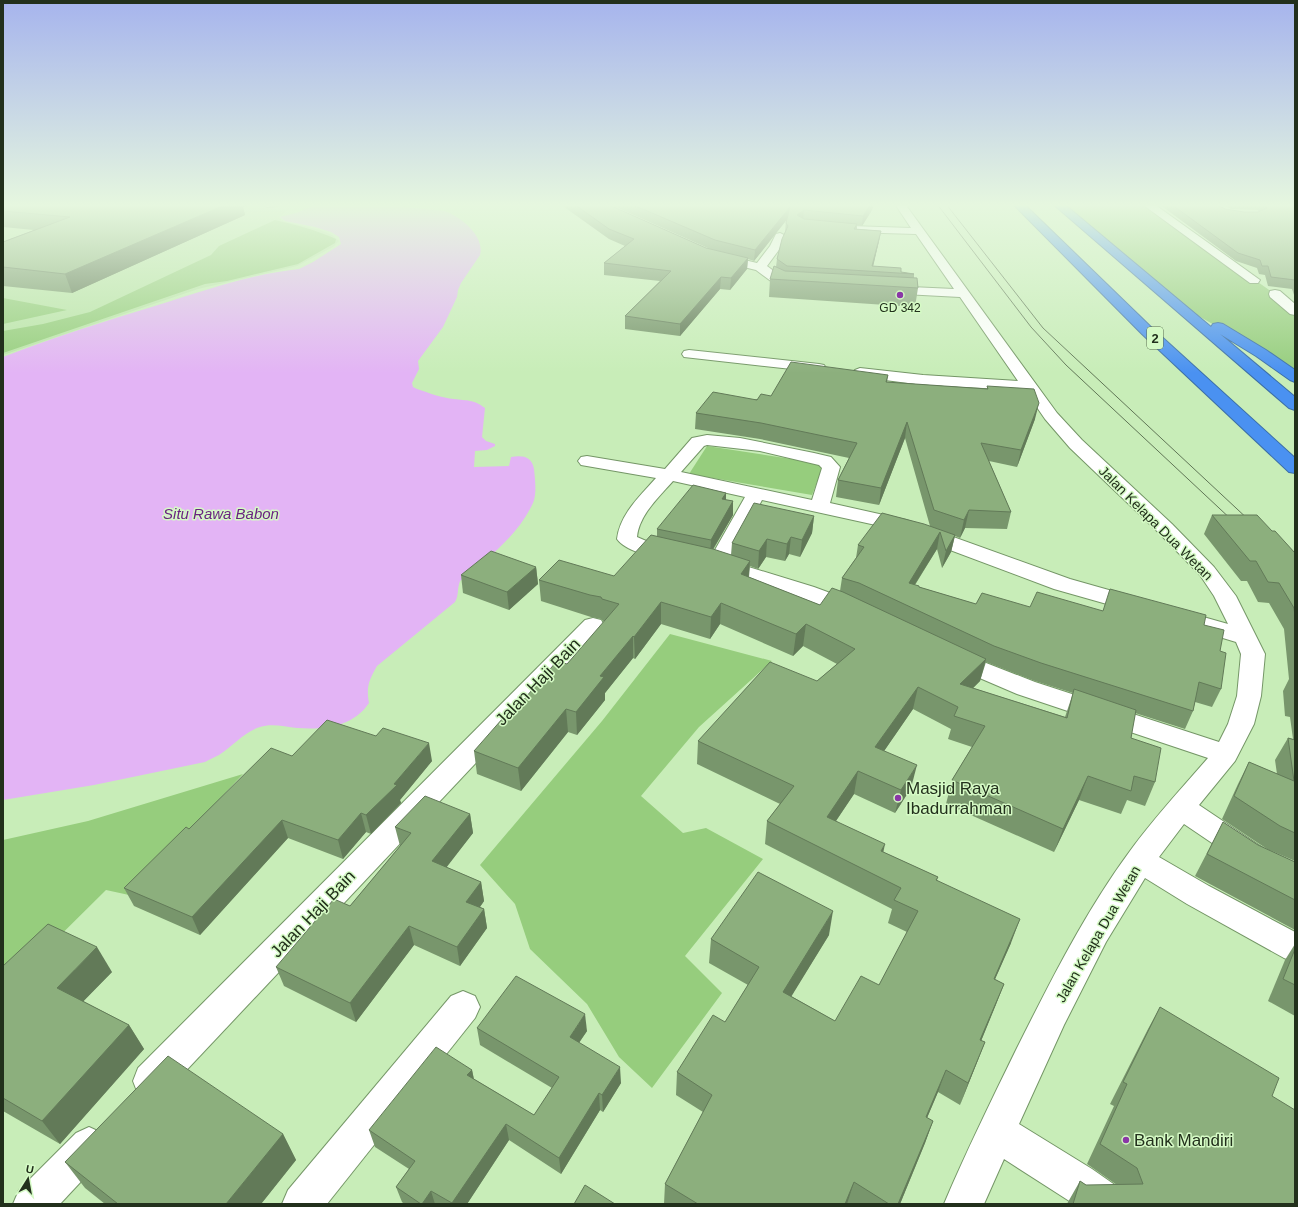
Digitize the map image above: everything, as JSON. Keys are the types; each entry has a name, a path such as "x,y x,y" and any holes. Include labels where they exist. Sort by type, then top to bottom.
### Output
{"highway":[{"name":"2","path":"1075,260 1147,331 1295,468"},
{"path":"1123,260 1295,405"},
{"path":"1166,298 1230,334 1295,377"}],"street":[{"path":"732,260 760,267 779,281 811,286"},
{"path":"760,267 765,260"},
{"name":"Jalan Kelapa Dua Wetan","path":"940,260 1051,416 1076,444 1165,528 1207,571 1225,596 1253,654 1249,696 1241,724 1226,754 1180,807 1140,860 1095,932 1055,1007 964,1204"},
{"path":"1226,260 1254,280"},
{"path":"881,289 964,293"},
{"path":"1275,294 1295,311"},
{"path":"689,354 830,370"},
{"path":"845,371 924,380 1030,386"},
{"path":"819,506 831,467 825,461 721,440 702,440 698,442 639,509 628,528 628,539 633,544 645,548 702,560 806,592 870,617"},
{"path":"587,461 670,475 899,524 1062,584 1246,637"},
{"path":"702,560 757,493"},
{"name":"Jalan Haji Bain","path":"135,1098 593,625"},
{"path":"936,650 981,671 1026,688 1226,754"},
{"path":"1180,807 1256,858 1295,877"},
{"path":"1140,860 1198,895 1295,948"},
{"path":"302,1204 463,1007"},
{"path":"33,1204 107,1127"},
{"path":"996,1132 1078,1183 1108,1204"}],"shaded area":[{"path":"3,260 308,260 297,266 198,289 3,355"},
{"path":"200,260 304,260 298,264 227,281 205,284 3,353 3,331 43,324 90,312"},
{"path":"1123,260 1227,260 1295,310 1295,378 1230,334 1167,298"},
{"path":"3,298 67,310 3,324"},
{"path":"707,446 824,464 812,495 689,474"},
{"path":"670,634 772,661 699,727 641,796 683,833 706,828 763,859 685,956 722,993 652,1088 619,1057 587,1004 530,949 515,904 480,865 602,721"},
{"path":"243,774 129,895 106,890 3,992 3,840 88,821"}],"water":[{"name":"Situ Rawa Babon","path":"316,260 476,260 461,283 457,297 443,327 418,361 419,369 412,383 413,387 417,389 445,398 466,400 481,405 485,408 482,437 486,441 495,444 495,446 487,450 475,451 474,467 509,466 511,457 523,456 529,459 534,469 535,491 533,503 527,515 501,546 460,581 455,602 377,666 369,684 369,703 355,717 346,722 317,728 297,728 274,725 260,727 249,732 219,755 205,762 94,785 3,800 3,357 80,330 210,289 245,279 281,271 299,269"}],"building":[{"path":"3,260 97,260 65,274 3,267"},
{"path":"607,260 746,260 731,278 721,277 680,324 625,316 671,271 604,263"},
{"path":"779,260 873,260 872,266 901,268 901,272 914,274 787,266"},
{"path":"1260,260 1295,260 1295,280 1271,277 1268,266 1262,266"},
{"path":"774,266 785,271 917,278 918,288 770,279"},
{"path":"791,362 888,375 886,382 988,389 987,386 1034,389 1039,403 1021,450 981,443 1011,512 969,510 964,520 934,510 907,422 881,488 838,480 857,443 761,423 696,413 713,392 757,400 761,394 771,396"},
{"path":"693,485 726,493 722,499 733,501 711,540 657,529"},
{"path":"754,503 814,516 802,540 791,537 787,544 767,539 759,551 732,543"},
{"path":"882,513 924,524 955,535 946,551 940,532 909,583 919,587 976,604 982,593 1030,607 1037,592 1103,611 1110,589 1206,615 1204,625 1224,630 1220,651 1226,653 1221,689 1199,682 1193,711 1041,663 994,646 859,583 842,578 864,547 858,545"},
{"path":"1212,515 1257,515 1272,531 1275,531 1295,553 1295,616 1294,608 1279,583 1268,582 1256,561 1250,561"},
{"path":"651,535 713,549 750,561 741,574 820,605 832,588 843,592 986,659 960,684 1067,718 1074,689 1136,710 1131,738 1161,748 1155,782 1134,776 1131,791 1088,776 1063,829 952,780 985,726 954,716 958,707 918,687 875,747 917,765 901,790 858,771 827,817 885,844 881,851 938,877 936,880 1020,919 994,979 1004,984 980,1040 985,1042 968,1083 946,1070 926,1117 933,1121 898,1204 889,1204 854,1182 845,1204 698,1204 665,1184 712,1095 677,1072 713,1015 725,1022 759,967 711,939 758,872 833,911 783,992 835,1021 861,976 879,985 918,911 894,900 901,888 767,821 794,786 698,741 770,662 817,681 855,649 806,624 796,634 721,603 711,617 661,602 634,637 633,636 600,676 604,677 576,712 566,709 518,768 474,751 503,718 507,719 557,661 567,664 619,604 602,599 601,597 539,580 559,560 614,576"},
{"path":"491,551 536,567 507,592 461,575"},
{"path":"327,720 376,736 383,728 429,743 394,784 397,785 366,815 361,813 338,840 282,820 192,917 124,888 186,827 189,829 271,748 292,756"},
{"path":"1288,738 1295,740 1295,833 1280,826 1234,796 1249,762 1294,781"},
{"path":"425,796 470,814 432,861 481,882 466,902 484,909 457,947 409,926 350,1003 276,967 334,899 350,906 411,833 395,827"},
{"path":"1223,822 1258,845 1295,862 1295,900 1207,854"},
{"path":"48,924 97,947 57,988 129,1025 42,1121 3,1098 3,966"},
{"path":"1295,949 1295,985 1283,979"},
{"path":"516,976 585,1014 570,1037 620,1067 602,1095 599,1093 559,1158 506,1124 452,1203 431,1191 421,1204 396,1187 415,1161 369,1130 436,1047 472,1070 467,1075 534,1115 559,1077 477,1028"},
{"path":"1160,1007 1279,1078 1272,1096 1295,1110 1295,1204 1073,1204 1080,1181 1086,1185 1143,1184 1137,1168 1100,1144 1127,1084 1123,1082"},
{"path":"168,1056 283,1134 226,1204 118,1204 65,1162"},
{"path":"585,1185 615,1204 574,1204"}],"tram line":[{"path":"980,260 1031,327 1066,365 1234,522"},
{"path":"990,260 1043,328 1251,522"}],"place":[{"name":"GD 342","path":"900,295"},
{"name":"Masjid Raya Ibadurrahman","path":"898,798"},
{"name":"Bank Mandiri","path":"1126,1140"}]}
